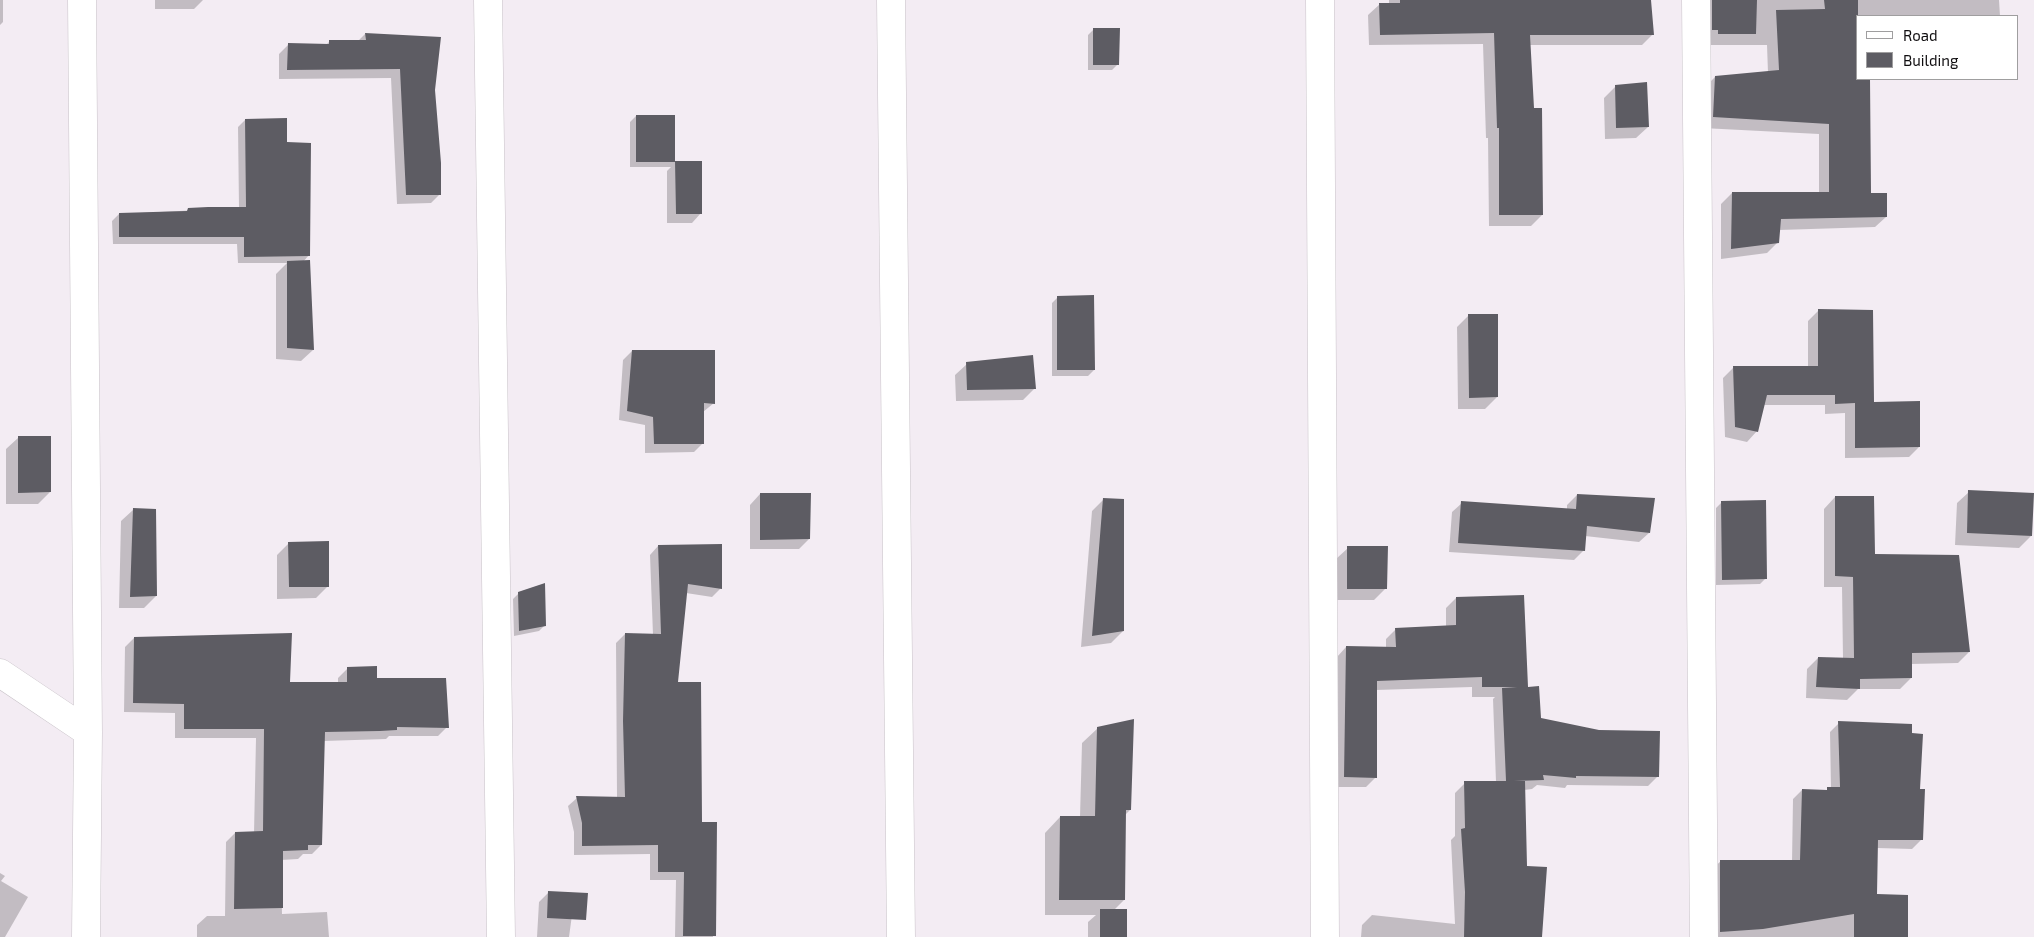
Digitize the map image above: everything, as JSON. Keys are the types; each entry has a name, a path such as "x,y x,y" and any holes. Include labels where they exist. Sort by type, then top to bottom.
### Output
{"street":[{"path":"82,0 88,732 86,937"},
{"path":"488,0 501,937"},
{"path":"891,0 901,937"},
{"path":"1320,0 1325,937"},
{"path":"1696,0 1704,937"},
{"path":"0,673 88,732"}],"building":[{"path":"1400,0 1651,0 1654,35 1530,35 1534,108 1542,108 1543,215 1499,215 1499,128 1497,128 1494,33 1380,35 1379,3 1400,3"},
{"path":"1712,0 1757,0 1756,34 1718,34 1718,30 1712,30"},
{"path":"1824,0 1858,0 1858,15 1856,15 1856,80 1870,80 1871,193 1887,193 1887,217 1781,219 1779,243 1731,249 1732,192 1829,192 1829,124 1713,117 1715,76 1779,70 1776,10 1825,9"},
{"path":"1093,28 1120,28 1119,65 1093,65"},
{"path":"365,33 441,37 435,90 441,163 441,195 406,195 400,69 287,70 288,43 329,44 329,40 366,40"},
{"path":"1647,82 1649,127 1616,128 1615,85"},
{"path":"636,115 675,115 675,162 636,162"},
{"path":"287,118 287,142 311,143 310,256 244,257 244,237 119,237 119,213 187,211 188,208 208,207 246,207 245,119"},
{"path":"675,161 702,161 702,214 676,214"},
{"path":"310,260 314,350 287,348 287,261"},
{"path":"1094,295 1095,370 1057,370 1057,296"},
{"path":"1818,309 1873,310 1874,402 1920,401 1920,447 1855,448 1855,403 1835,404 1835,395 1767,395 1758,432 1735,427 1733,366 1818,366"},
{"path":"1468,314 1498,314 1498,397 1469,398"},
{"path":"632,350 715,350 715,404 704,403 704,444 654,444 653,417 627,411"},
{"path":"1033,355 1036,389 967,390 966,362"},
{"path":"18,436 51,436 51,492 18,493"},
{"path":"1968,490 2034,493 2032,536 1967,533"},
{"path":"760,493 811,493 810,539 760,540"},
{"path":"1577,494 1655,498 1650,533 1587,526 1585,551 1458,543 1461,501 1576,509"},
{"path":"1835,496 1874,496 1875,554 1959,555 1970,652 1912,653 1912,678 1860,679 1860,689 1816,687 1818,657 1854,658 1853,577 1835,576"},
{"path":"1103,498 1124,499 1124,631 1092,636"},
{"path":"1766,500 1767,579 1722,580 1721,501"},
{"path":"133,508 156,509 157,596 130,597"},
{"path":"329,541 329,587 289,587 288,542"},
{"path":"722,544 722,589 688,584 678,682 701,682 702,822 717,822 716,936 683,936 684,872 658,872 658,845 582,846 582,823 576,796 625,797 623,721 625,633 661,634 658,545"},
{"path":"1347,546 1388,546 1387,589 1347,589"},
{"path":"545,583 546,626 519,631 518,592"},
{"path":"1524,595 1528,687 1539,686 1541,718 1599,730 1660,731 1659,777 1576,776 1576,778 1543,775 1544,780 1514,781 1525,781 1527,866 1547,867 1542,937 1464,937 1465,892 1461,829 1465,828 1464,781 1506,781 1502,688 1517,687 1482,687 1482,677 1377,681 1377,778 1344,777 1346,646 1396,647 1395,628 1456,625 1456,597"},
{"path":"292,633 290,682 347,682 347,667 377,666 377,678 446,678 449,728 397,727 397,730 325,732 322,845 308,845 308,850 283,851 283,908 234,909 235,832 263,831 264,729 184,729 184,704 133,703 134,637"},
{"path":"1134,719 1131,810 1126,810 1125,900 1059,900 1060,816 1095,816 1097,727"},
{"path":"1838,721 1912,724 1912,733 1923,734 1920,789 1925,789 1923,840 1878,840 1877,894 1908,895 1908,937 1854,937 1854,914 1763,929 1720,932 1720,860 1800,860 1802,789 1827,790 1827,787 1840,787"},
{"path":"548,891 588,893 586,920 547,918"},
{"path":"1100,909 1127,909 1127,937 1100,937"}]}
